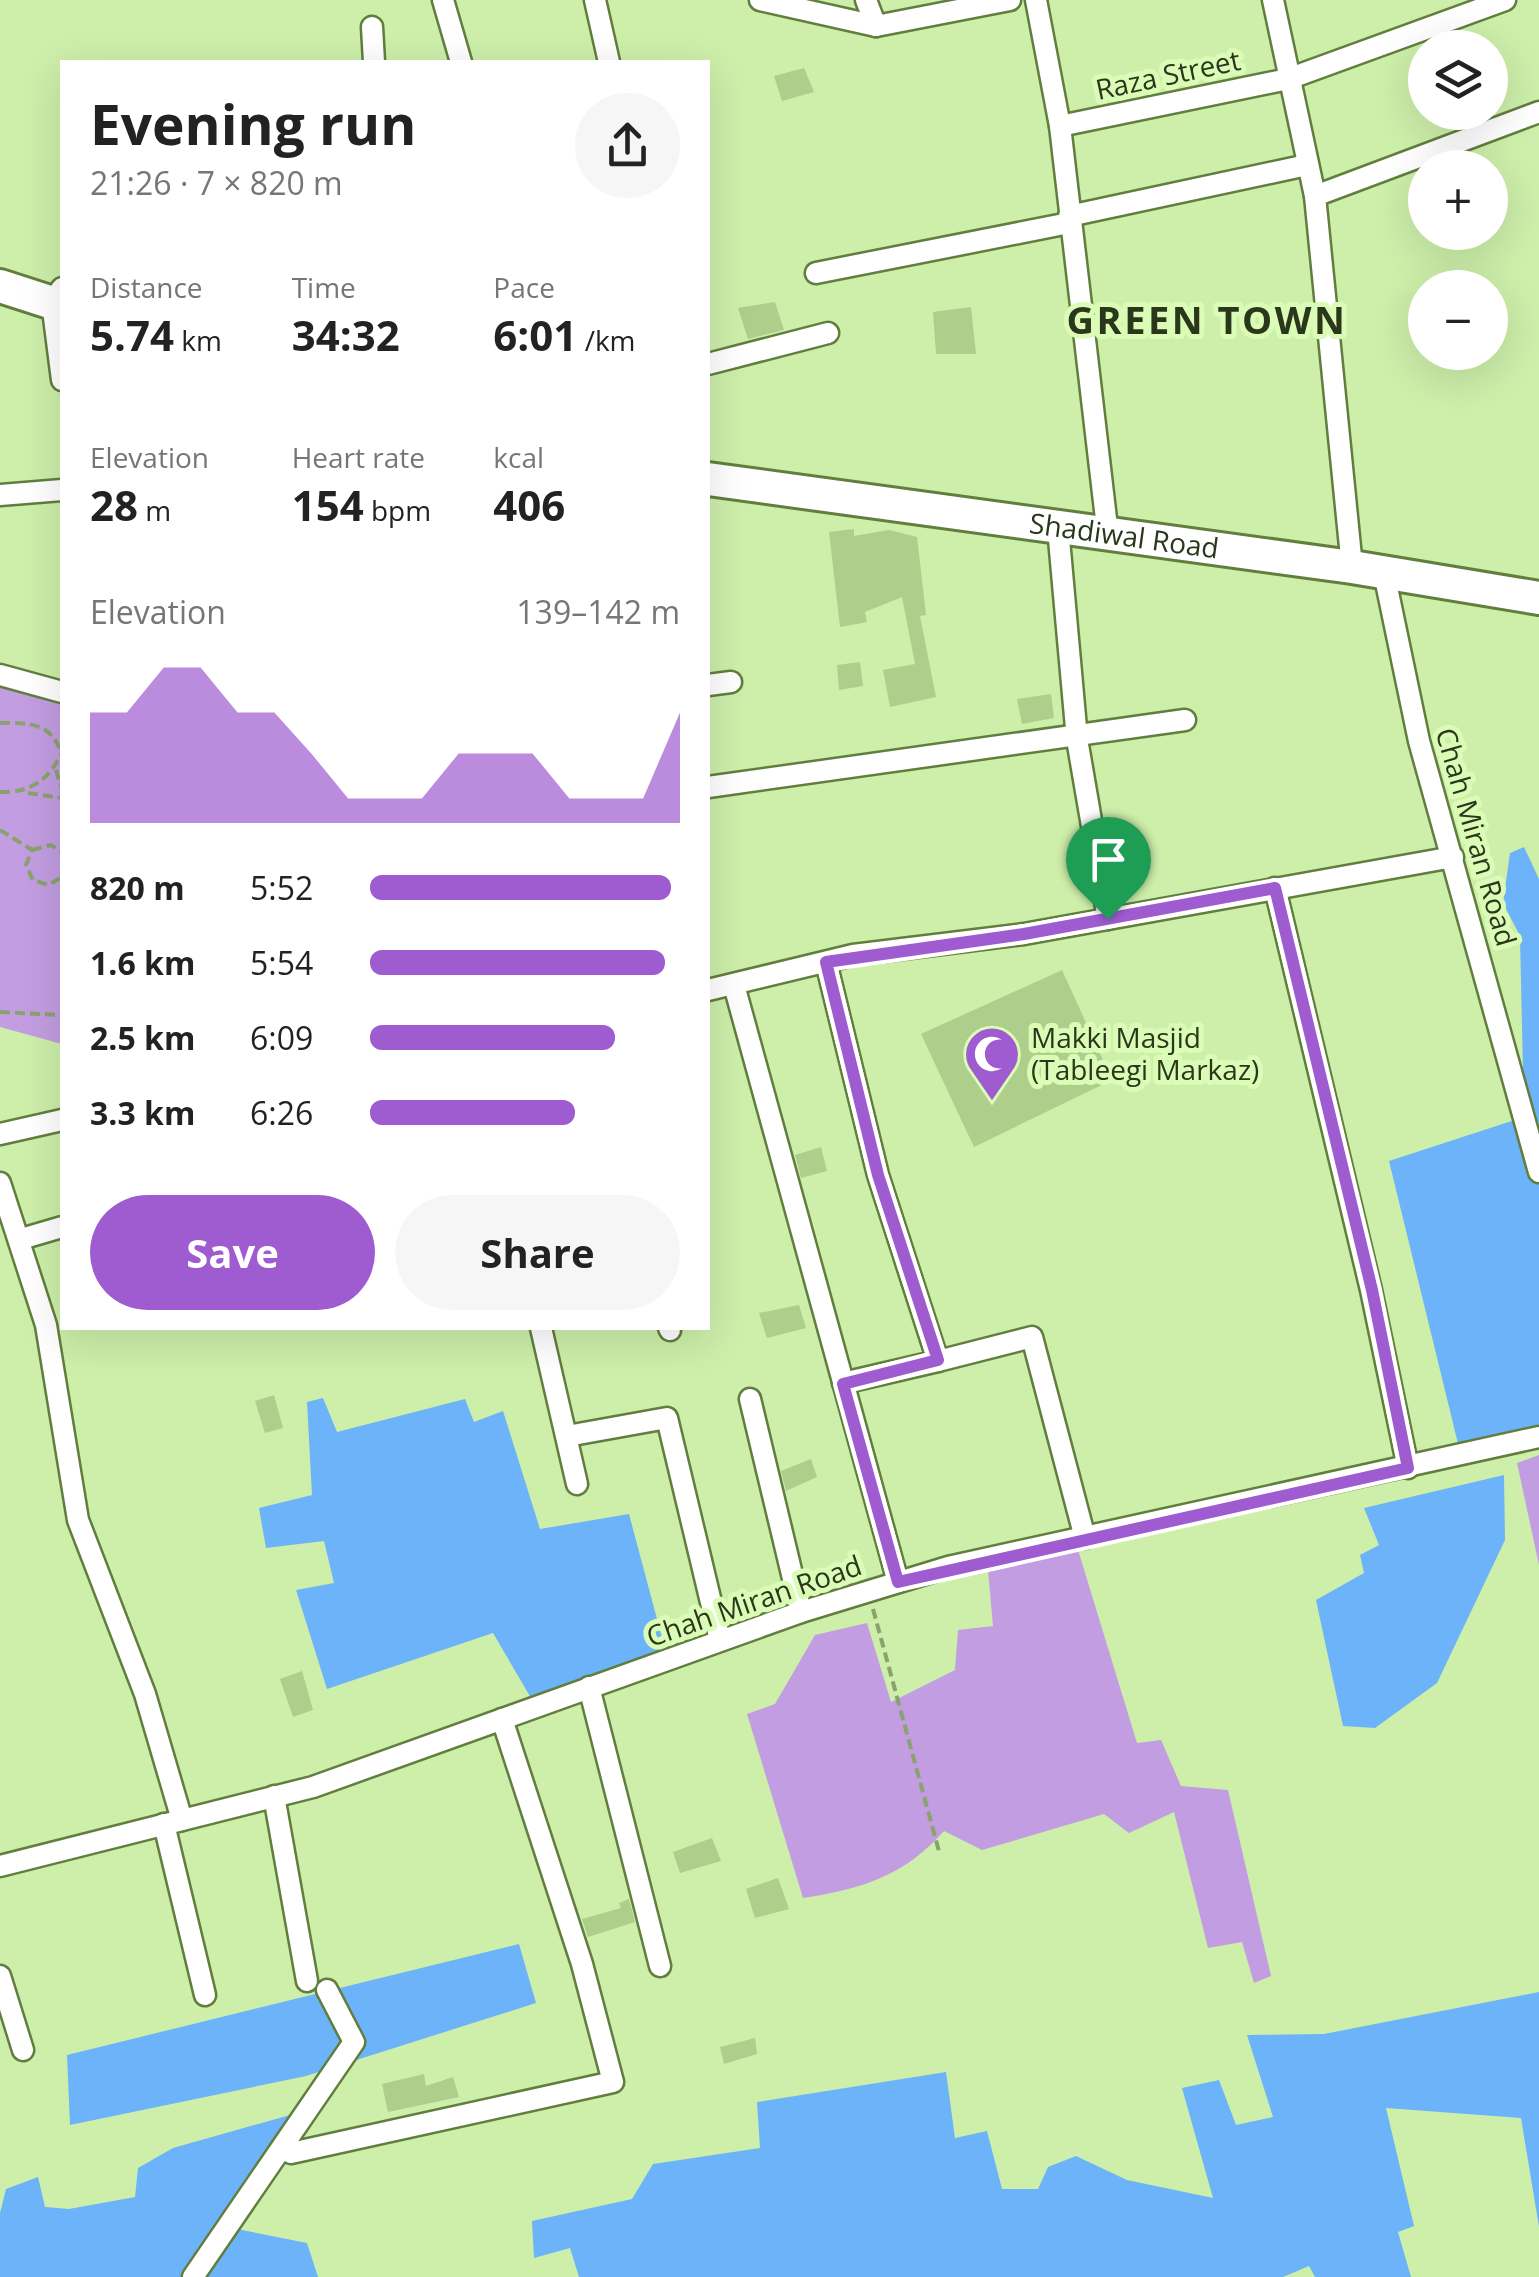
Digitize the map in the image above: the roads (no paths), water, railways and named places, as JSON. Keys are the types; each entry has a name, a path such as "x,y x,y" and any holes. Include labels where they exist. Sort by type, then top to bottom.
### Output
{"main road":[{"path":"0,286 59,299"},
{"name":"Shadiwal Road","path":"710,479 1368,570 1539,598"}],"street":[{"path":"443,0 460,60"},
{"path":"594,0 608,60"},
{"path":"760,0 876,26 1010,0"},
{"path":"866,0 876,26"},
{"path":"1036,0 1060,126 1108,536"},
{"name":"Chah Miran Road","path":"1272,0 1315,196 1368,570 1454,857 1539,1172"},
{"name":"Raza Street","path":"1060,126 1288,79 1505,0"},
{"path":"372,27 374,60"},
{"path":"1315,196 1539,112"},
{"path":"816,272 1069,220 1307,165"},
{"path":"59,299 60,326"},
{"path":"710,363 828,332"},
{"path":"0,495 60,490"},
{"path":"1058,528 1076,739 1108,919"},
{"path":"0,675 60,691"},
{"path":"710,685 730,682"},
{"path":"710,787 1076,739 1185,720"},
{"path":"710,990 826,962 1108,919 1454,857"},
{"path":"1275,888 1372,1290 1408,1468"},
{"path":"826,962 878,1175 938,1360"},
{"path":"734,985 898,1582"},
{"path":"0,1134 60,1120"},
{"path":"0,1183 4,1205 54,1322 78,1520 145,1694 205,1994"},
{"path":"21,1240 60,1229"},
{"path":"542,1330 577,1484"},
{"path":"843,1384 1032,1337 1085,1538"},
{"path":"750,1399 801,1612"},
{"path":"566,1436 667,1418 720,1640"},
{"name":"Chah Miran Road","path":"0,1866 274,1796 868,1590 1539,1437"},
{"path":"589,1688 660,1966"},
{"path":"291,2153 613,2082 582,1964 502,1720"},
{"path":"193,2277 354,2042 317,1985 274,1796"},
{"path":"0,1976 23,2050"}],"water":[{"path":"1524,847 1539,879 1539,1437 1461,1456 1389,1161 1524,1117 1520,936 1503,903 1510,853"},
{"path":"323,1398 337,1432 465,1399 474,1422 503,1411 540,1529 629,1514 665,1649 531,1698 493,1633 327,1689 296,1590 334,1583 324,1541 266,1548 259,1508 312,1495 307,1402"},
{"path":"1504,1475 1505,1540 1437,1683 1375,1728 1343,1726 1316,1600 1364,1573 1360,1555 1379,1545 1364,1508"},
{"path":"519,1944 536,2003 306,2076 70,2125 67,2055"},
{"path":"1539,1992 1539,2227 1521,2118 1386,2108 1414,2226 1398,2232 1411,2277 1315,2277 1309,2266 1283,2277 579,2277 570,2248 534,2258 532,2221 632,2199 653,2164 760,2148 757,2102 946,2072 955,2138 987,2131 1002,2189 1038,2189 1048,2167 1076,2156 1127,2180 1213,2198 1182,2088 1219,2080 1236,2125 1273,2117 1247,2035 1324,2034"},
{"path":"297,2113 222,2226 307,2243 318,2277 0,2277 0,2213 6,2189 38,2177 45,2207 69,2209 135,2197 138,2168 173,2148"}],"place":[{"name":"Makki Masjid (Tableegi Markaz)","path":"992,1103"}],"district":[{"name":"GREEN TOWN","path":"1207,321"}]}
